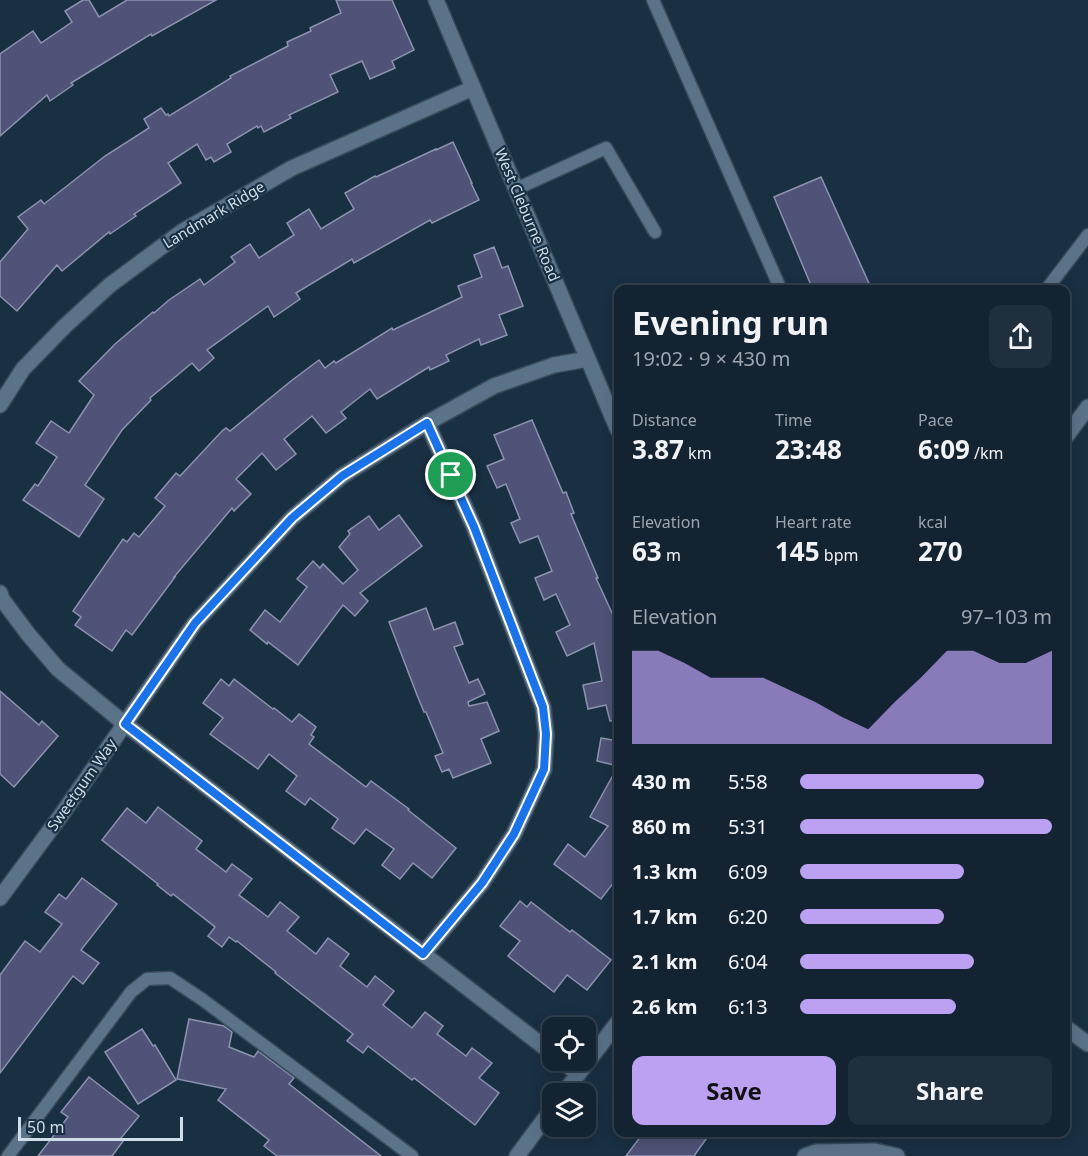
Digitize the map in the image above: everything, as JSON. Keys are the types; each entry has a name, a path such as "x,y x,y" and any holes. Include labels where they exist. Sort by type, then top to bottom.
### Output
{"street":[{"name":"West Cleburne Road","path":"436,0 614,420"},
{"name":"Landmark Ridge","path":"0,405 23,369 66,325 110,285 183,231 292,168 473,88"},
{"name":"Sweetgum Way","path":"0,898 62,814 195,623 292,518 342,476 427,423 494,386 554,365 588,358"},
{"path":"1070,431 1088,407"},
{"path":"423,954 482,883 514,834 544,769 546,734 543,707 474,527 427,423"},
{"path":"0,593 28,634 58,669 125,724 542,1045"},
{"path":"571,1083 614,1027"},
{"path":"1070,1031 1088,1044"},
{"path":"574,1071 578,1074"},
{"path":"517,1156 542,1122"},
{"path":"805,1156 816,1152 875,1151 897,1156"}],"lane":[{"path":"653,0 779,285"},
{"path":"516,189 606,148 655,232"},
{"path":"1050,285 1088,235"},
{"path":"8,1156 131,992 147,979 170,978 203,1000 412,1156"}],"building":[{"path":"83,0 89,0 99,17 127,0 216,0 152,36 151,34 71,83 73,85 50,101 47,95 0,136 0,54 33,31 41,43 72,22 65,11"},
{"path":"336,0 392,0 414,50 392,61 395,68 370,79 362,61 330,75 338,92 289,115 291,118 264,132 261,126 258,128 257,126 227,144 231,152 214,162 211,157 206,160 197,144 168,163 181,183 134,214 136,216 110,234 109,232 62,271 57,265 17,311 0,296 0,262 28,229 18,217 41,200 44,204 105,156 149,128 144,119 161,108 169,116 231,78 230,76 288,46 287,42 311,31 310,28 341,13"},
{"path":"453,142 479,200 432,223 430,220 354,263 352,259 296,293 300,299 274,317 268,306 207,350 214,358 199,371 192,363 150,398 151,400 122,430 85,485 104,499 79,537 23,500 35,484 38,486 57,457 36,443 51,421 69,433 94,395 79,381 115,344 153,312 200,279 204,285 235,262 231,257 250,244 259,258 294,235 287,223 309,209 321,229 354,209 345,193 375,176"},
{"path":"821,177 870,285 811,285 774,197"},
{"path":"494,247 502,268 508,266 523,306 499,315 507,335 481,345 479,339 446,355 449,361 430,370 429,367 377,399 370,389 341,412 346,418 326,433 312,416 284,439 296,454 276,470 262,453 236,479 251,494 234,511 232,508 174,577 132,635 126,630 112,651 75,625 81,617 73,611 123,539 127,542 134,533 139,537 165,506 155,498 176,473 180,476 223,430 226,428 230,431 319,360 325,368 392,328 393,330 462,297 458,286 482,277 474,255"},
{"path":"532,420 563,493 566,492 574,513 571,514 614,617 614,720 610,721 606,705 588,709 583,685 602,681 594,643 567,656 556,632 570,625 556,594 544,600 535,578 552,571 538,536 520,543 511,523 520,519 506,484 497,488 487,466 504,459 494,435"},
{"path":"399,515 422,546 360,593 368,601 355,616 343,605 298,665 250,630 265,610 280,622 307,587 297,579 313,561 320,568 323,564 343,584 358,570 339,547 350,534 348,531 369,516 379,530"},
{"path":"426,608 434,630 455,622 463,644 454,647 469,683 478,679 485,694 468,702 469,706 487,702 499,731 481,739 491,763 453,778 449,769 442,772 435,756 443,753 426,712 424,712 389,622"},
{"path":"221,679 229,686 234,679 292,722 299,714 316,727 311,735 314,737 309,744 366,787 371,781 456,848 432,878 413,863 400,879 382,865 394,849 366,829 354,844 332,828 338,819 310,798 305,805 286,791 297,776 269,754 258,769 210,734 223,718 203,703"},
{"path":"0,691 39,725 42,721 58,736 14,787 0,774"},
{"path":"601,738 614,740 614,765 597,761"},
{"path":"614,773 614,882 601,899 554,864 568,844 585,857 608,826 590,817"},
{"path":"158,807 202,841 196,849 226,872 232,864 252,879 239,895 268,917 280,902 299,917 287,931 316,954 328,938 349,954 340,966 367,987 375,976 394,991 383,1005 412,1028 425,1012 443,1026 437,1034 466,1056 472,1048 492,1063 479,1078 499,1093 475,1125 368,1046 363,1053 347,1041 353,1034 237,941 229,937 222,947 208,936 215,927 173,894 171,896 102,840 127,808 146,823"},
{"path":"82,878 117,904 81,950 99,963 83,984 73,976 0,1073 0,975 25,941 40,952 62,924 45,912 59,894 66,899"},
{"path":"520,901 527,907 531,902 611,960 587,990 567,975 554,992 508,956 520,941 500,926"},
{"path":"189,1019 224,1026 232,1032 229,1047 254,1057 258,1051 294,1078 289,1084 381,1156 277,1156 264,1146 269,1140 218,1100 226,1089 177,1079"},
{"path":"142,1029 153,1046 155,1045 176,1080 138,1104 105,1052"},
{"path":"89,1077 139,1116 121,1138 124,1140 112,1156 38,1156 68,1117 61,1112"},
{"path":"640,1137 707,1137 694,1156 626,1156"}],"route":[{"path":"427,423 451,475 474,527 543,707 546,734 544,769 514,834 482,883 423,954 125,724 195,623 292,518 342,476 427,423"}]}
